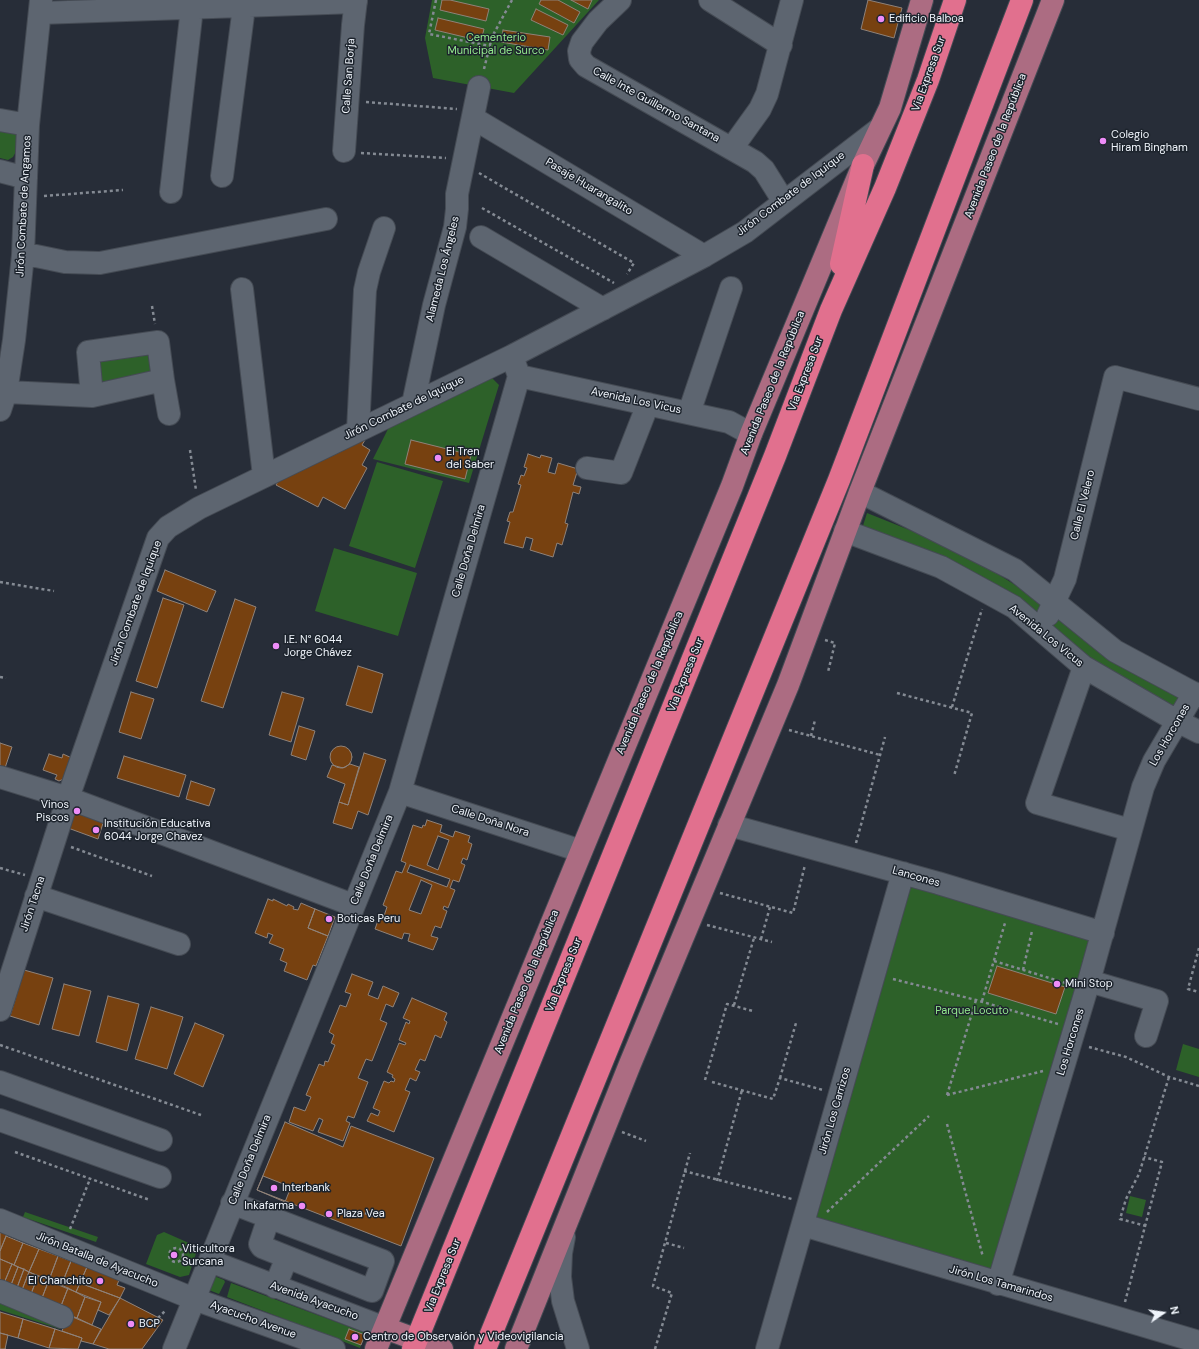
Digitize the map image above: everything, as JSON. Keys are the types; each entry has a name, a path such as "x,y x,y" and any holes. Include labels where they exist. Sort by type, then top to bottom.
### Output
{"highway":[{"name":"Via Expresa Sur","path":"415,1344 769,471 831,310 885,188 928,80 956,0"},
{"path":"485,1349 838,480 1022,0"},
{"path":"831,310 863,165"}],"main road":[{"name":"Avenida Paseo de la República","path":"516,1349 689,921 788,685 860,492 1053,0"},
{"name":"Avenida Paseo de la República","path":"376,1349 580,851 732,486 751,434 863,165 890,108 919,5"},
{"name":"Avenida Ayacucho","path":"385,1328 415,1344 442,1349"}],"street":[{"name":"Calle Inte Guillermo Santana","path":"620,0 598,21 582,42 579,51 580,59 586,66 628,91 732,148 764,170 784,202"},
{"path":"710,0 781,45"},
{"path":"732,148 760,109 767,94 792,0"},
{"path":"40,6 142,5 192,8 219,4 244,7 356,1"},
{"name":"Calle San Borja","path":"344,152 356,1"},
{"name":"Jirón Combate de Angamos","path":"2,402 14,340 23,255 28,125 40,6"},
{"path":"222,176 244,7"},
{"path":"171,192 192,8"},
{"name":"Alameda Los Ángeles","path":"413,404 434,305 455,227 457,209 456,194 479,87"},
{"name":"Pasaje Huarangalito","path":"474,114 704,256"},
{"path":"0,120 28,125"},
{"name":"Jirón Combate de Iquique","path":"68,798 158,538 168,527 198,508 512,356 603,309 629,286 704,256 745,232 879,129"},
{"path":"0,171 26,187"},
{"path":"23,255 65,262 100,263 326,219"},
{"path":"358,430 365,290 369,272 384,228"},
{"path":"481,237 603,309"},
{"path":"689,413 731,288"},
{"path":"242,289 264,476"},
{"path":"92,396 88,352 158,342 169,414"},
{"path":"512,356 519,376"},
{"name":"Avenida Los Vicus","path":"519,376 729,422 751,434"},
{"name":"Calle Doña Delmira","path":"174,1349 400,792 519,376"},
{"name":"Calle El Velero","path":"1041,630 1065,579 1115,377 1199,399"},
{"path":"2,402 92,396 163,380"},
{"path":"587,468 621,473 648,404"},
{"path":"860,492 1015,570 1115,651 1196,694"},
{"name":"Avenida Los Vicus","path":"845,531 941,567 1014,607 1084,667 1177,721 1199,732"},
{"path":"1084,667 1037,803 1130,830"},
{"name":"Los Horcones","path":"998,1284 1071,1042 1082,984 1103,933 1143,787 1151,768 1177,721 1196,694"},
{"path":"0,777 68,798 353,905"},
{"name":"Calle Doña Nora","path":"400,792 580,851"},
{"name":"Jirón Tacna","path":"0,1010 6,968 38,888 68,798"},
{"name":"Lancones","path":"729,825 903,873 1103,933"},
{"name":"Jirón Los Carrizos","path":"767,1349 903,873"},
{"path":"38,888 179,944"},
{"path":"1082,984 1158,1001 1146,1036"},
{"path":"0,1082 161,1140"},
{"path":"0,1120 160,1177"},
{"path":"232,1203 269,1217 383,1261 372,1291 262,1246 260,1244 269,1217"},
{"name":"Avenida Paseo de la República","path":"573,1205 561,1253 560,1277 563,1301 578,1349"},
{"name":"Jirón Batalla de Ayacucho","path":"0,1220 194,1299"},
{"name":"Jirón Los Tamarindos","path":"803,1225 998,1284 1199,1342"},
{"path":"275,1287 287,1256"},
{"name":"Avenida Ayacucho","path":"210,1261 385,1328"},
{"path":"0,1291 62,1317"},
{"name":"Ayacucho Avenue","path":"194,1299 334,1349"}],"path":[{"path":"436,0 429,34 490,46"},
{"path":"479,87 492,38 512,0"},
{"path":"348,101 474,114"},
{"path":"344,152 464,161 634,263 629,286 482,208"},
{"path":"26,187 123,190"},
{"path":"190,450 198,508"},
{"path":"0,582 54,591"},
{"path":"952,707 982,609"},
{"path":"821,638 835,643 828,672"},
{"path":"0,676 6,678"},
{"path":"896,693 972,712 954,776"},
{"path":"811,736 815,720"},
{"path":"771,725 880,755"},
{"path":"852,859 885,737"},
{"path":"54,841 152,876"},
{"path":"718,892 793,913 805,864"},
{"path":"0,868 38,888"},
{"path":"761,939 770,907"},
{"path":"982,1001 1006,916"},
{"path":"689,921 772,942"},
{"path":"1023,970 1034,925"},
{"path":"734,1005 754,938"},
{"path":"1199,948 1188,989 1199,992"},
{"path":"994,961 1023,970 1082,984"},
{"path":"893,979 982,1001 1058,1024"},
{"path":"976,1000 947,1095 1044,1070"},
{"path":"705,1080 727,1004 753,1011"},
{"path":"712,1082 773,1099 796,1023"},
{"path":"1071,1042 1126,1058 1169,1077 1199,1086"},
{"path":"0,1045 201,1115"},
{"path":"1146,1226 1120,1219 1126,1199 1139,1174 1169,1077"},
{"path":"780,1078 826,1090"},
{"path":"717,1181 742,1090"},
{"path":"827,1213 929,1116"},
{"path":"947,1124 983,1258"},
{"path":"620,1131 646,1141"},
{"path":"15,1152 150,1200"},
{"path":"655,1349 672,1293 653,1286 690,1153"},
{"path":"1121,1319 1162,1162 1144,1157"},
{"path":"684,1171 717,1181 794,1199"},
{"path":"63,1246 90,1179"},
{"path":"365,1213 374,1216 374,1214"},
{"path":"666,1243 684,1248"},
{"path":"175,1248 179,1249 182,1253 181,1259 178,1261 171,1260 169,1256 171,1250 175,1248"},
{"path":"158,1318 166,1310"}],"green space":[{"name":"Cementerio Municipal de Surco","path":"432,0 599,0 514,93 433,78 425,38"},
{"path":"0,127 17,133 18,148 13,157 8,160 0,158"},
{"path":"150,352 155,372 105,383 99,380 97,361"},
{"path":"491,377 499,385 469,483 373,459 393,419"},
{"path":"377,462 443,481 415,568 349,546"},
{"path":"867,513 932,539 985,566 1042,602 1037,617 861,532"},
{"path":"334,548 417,573 398,636 315,611"},
{"path":"1056,610 1186,693 1172,713 1046,629"},
{"name":"Parque Locuto","path":"908,882 1097,938 994,1274 810,1221"},
{"path":"1183,1044 1199,1049 1199,1077 1176,1070"},
{"path":"1130,1196 1146,1200 1142,1217 1126,1213"},
{"path":"25,1212 98,1237 96,1242 23,1217"},
{"path":"164,1232 198,1247 189,1275 180,1277 146,1264 157,1235"},
{"path":"214,1276 224,1280 225,1282 219,1294 209,1290"},
{"path":"231,1283 366,1333 365,1335 349,1329 346,1339 361,1345 360,1348 227,1297"},
{"path":"0,1302 62,1322 60,1329 0,1310"}],"building":[{"path":"442,0 450,0 489,9 486,21 440,10"},
{"path":"541,0 558,0 580,12 574,23 539,4"},
{"path":"571,0 592,0 588,9"},
{"name":"Edificio Balboa","path":"868,0 902,8 894,38 861,29"},
{"path":"536,9 568,25 563,35 531,20"},
{"path":"438,18 484,29 481,41 435,30"},
{"path":"503,30 550,37 548,50 501,42"},
{"path":"369,433 362,445 370,450 362,465 367,468 345,509 323,497 318,507 276,485 280,478"},
{"path":"411,440 471,455 465,479 405,464"},
{"path":"528,454 540,458 541,455 552,458 548,472 555,474 558,463 578,469 573,485 581,487 579,494 573,492 565,523 568,524 562,545 557,543 553,557 530,550 533,539 526,537 523,548 504,543 510,522 507,521 510,512 513,512 521,485 518,484 521,475 524,476 527,468 524,467"},
{"path":"165,570 216,591 207,612 157,591"},
{"path":"163,598 184,605 157,688 136,681"},
{"path":"235,599 256,607 223,708 201,701"},
{"path":"358,666 383,674 372,713 346,705"},
{"path":"131,692 154,699 141,739 119,732"},
{"path":"282,692 304,698 291,742 269,735"},
{"path":"299,726 315,731 306,760 291,755"},
{"path":"0,743 12,747 5,768 0,766"},
{"path":"341,746 349,749 352,757 349,765 341,768 333,765 330,757 333,749"},
{"path":"364,753 386,760 368,815 358,811 352,829 333,823 339,802 348,805"},
{"path":"49,754 62,758 63,754 72,758 66,778 59,781 55,779 57,775 43,770"},
{"path":"124,756 186,775 179,797 117,778"},
{"path":"350,764 359,767 348,805 339,802 345,784 327,777 332,765 343,768"},
{"path":"191,781 215,789 209,806 186,799"},
{"path":"75,806 105,817 98,839 68,828"},
{"path":"427,820 442,825 440,832 453,837 455,831 470,836 468,842 472,844 467,860 463,858 461,863 465,865 459,882 453,880 450,888 455,890 448,908 444,906 443,909 447,911 441,928 435,926 431,936 438,938 433,950 408,941 410,934 404,933 402,939 375,929 380,915 384,916 387,907 383,905 396,871 402,873 406,863 401,861 413,825 422,828 423,825 425,826","holes":["438,836 449,840 438,870 427,865","421,880 432,885 421,914 409,910"]},
{"path":"410,865 450,879 447,887 407,872"},
{"path":"268,899 273,901 273,899 287,906 288,904 294,907 293,909 298,910 301,903 315,909 308,928 328,936 316,966 313,965 307,980 284,971 287,963 280,960 284,949 269,943 273,935 268,933 267,938 255,933"},
{"path":"315,909 335,917 328,936 308,928"},
{"path":"997,966 1065,987 1056,1014 988,993"},
{"path":"24,970 53,978 39,1025 10,1016"},
{"path":"352,974 373,982 368,995 378,999 383,986 399,993 393,1007 386,1004 380,1020 387,1023 372,1061 366,1059 358,1078 368,1082 354,1118 348,1116 346,1121 350,1123 343,1141 318,1132 323,1120 319,1118 313,1131 289,1122 294,1107 305,1111 311,1097 306,1095 319,1064 324,1066 325,1061 328,1062 335,1045 331,1043 334,1035 329,1032 340,1005 346,1007 351,994 345,992"},
{"path":"64,984 91,991 79,1036 52,1029"},
{"path":"108,996 139,1004 127,1051 96,1042"},
{"path":"412,998 447,1013 444,1020 447,1022 441,1038 435,1035 425,1061 420,1059 415,1070 420,1072 416,1081 410,1078 405,1090 410,1092 394,1132 367,1121 371,1113 378,1116 380,1111 373,1108 384,1081 389,1083 391,1081 394,1082 395,1079 392,1077 393,1075 387,1072 399,1043 405,1045 406,1043 399,1040 406,1022 409,1024 410,1021 403,1018"},
{"path":"151,1007 183,1017 167,1069 135,1059"},
{"path":"195,1023 224,1035 203,1087 174,1074"},
{"path":"285,1122 343,1147 351,1126 434,1158 401,1246 257,1190"},
{"name":"Interbank","path":"263,1176 291,1187 285,1202 257,1190"},
{"path":"0,1232 7,1234 0,1251"},
{"path":"6,1236 23,1243 14,1265 0,1259 0,1251"},
{"path":"23,1243 39,1249 29,1272 14,1265"},
{"path":"39,1249 58,1256 49,1280 29,1272"},
{"path":"58,1256 71,1261 61,1286 49,1280"},
{"path":"0,1259 12,1264 2,1288 0,1287"},
{"path":"71,1261 87,1267 76,1292 61,1286"},
{"path":"12,1264 18,1267 9,1290 2,1288"},
{"path":"18,1267 24,1269 15,1293 9,1290"},
{"name":"El Chanchito","path":"87,1267 119,1280 117,1285 125,1288 120,1298 80,1283"},
{"path":"24,1269 29,1272 20,1295 15,1293"},
{"path":"29,1272 38,1276 29,1299 20,1295"},
{"path":"38,1276 49,1280 40,1303 29,1299"},
{"path":"49,1280 68,1288 59,1311 40,1303"},
{"path":"80,1283 120,1298 109,1315 98,1310 101,1302 76,1292"},
{"path":"68,1288 85,1297 77,1318 59,1311"},
{"path":"85,1297 101,1302 92,1325 77,1318"},
{"name":"BCP","path":"120,1298 163,1320 142,1349 109,1349 93,1344"},
{"path":"0,1312 23,1319 18,1338 0,1333"},
{"path":"68,1315 101,1329 93,1344 81,1341 82,1338 62,1331"},
{"path":"23,1319 55,1329 49,1348 18,1338"},
{"path":"55,1329 82,1338 78,1349 49,1348"},
{"name":"Centro de Observaión y Videovigilancia","path":"349,1329 365,1335 361,1345 345,1339"},
{"path":"0,1333 8,1335 5,1349 0,1349"}],"place":[{"name":"Edificio Balboa","path":"881,19"},
{"name":"Colegio Hiram Bingham","path":"1103,141"},
{"name":"El Tren del Saber","path":"438,458"},
{"name":"I.E. N° 6044 Jorge Chávez","path":"276,646"},
{"name":"Vinos Piscos","path":"77,811"},
{"name":"Institución Educativa 6044 Jorge Chavez","path":"96,830"},
{"name":"Boticas Peru","path":"329,919"},
{"name":"Mini Stop","path":"1057,984"},
{"name":"Interbank","path":"274,1188"},
{"name":"Inkafarma","path":"302,1206"},
{"name":"Plaza Vea","path":"329,1214"},
{"name":"Viticultora Surcana","path":"174,1255"},
{"name":"El Chanchito","path":"100,1281"},
{"name":"BCP","path":"131,1324"},
{"name":"Centro de Observaión y Videovigilancia","path":"355,1337"}]}
